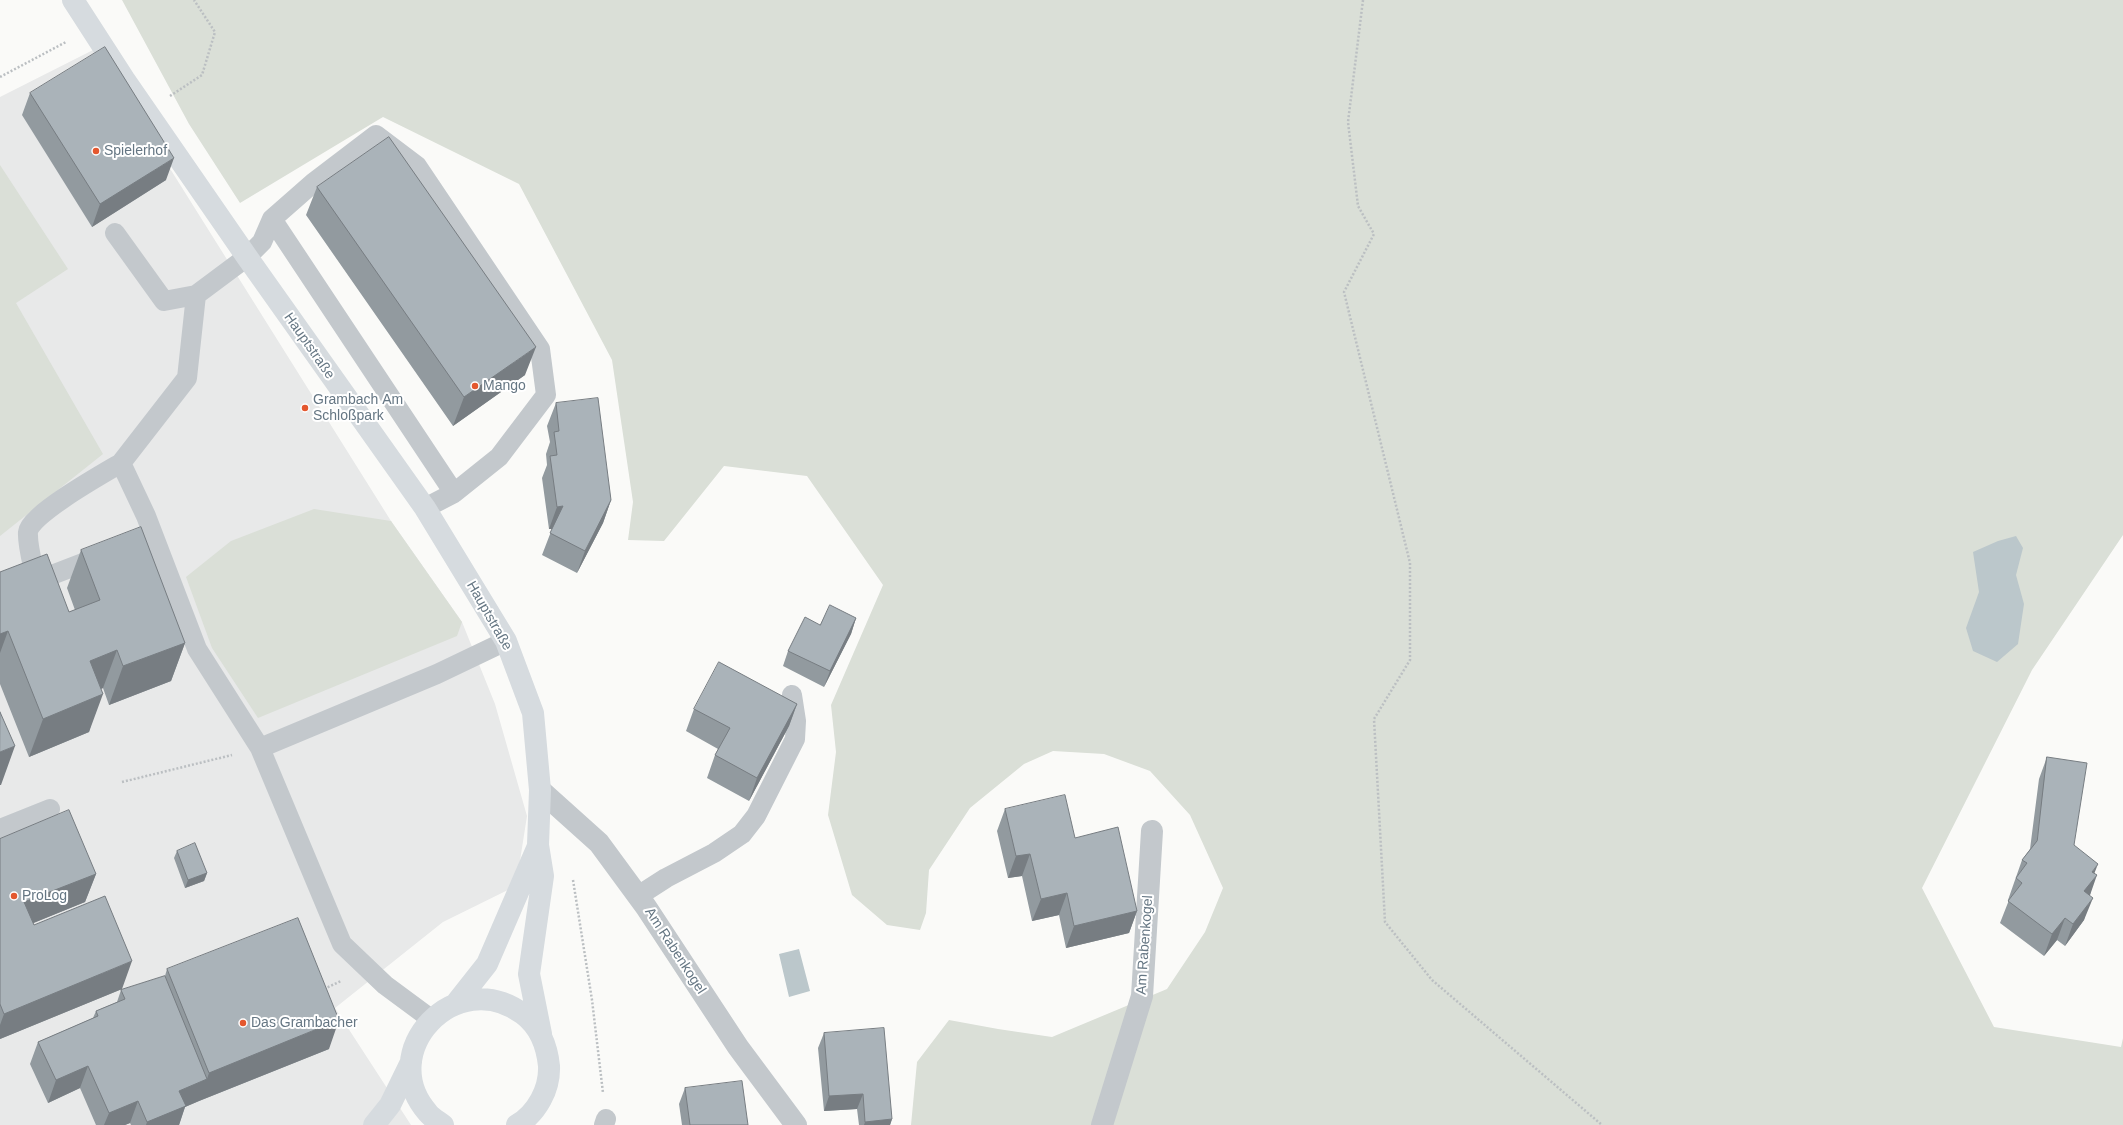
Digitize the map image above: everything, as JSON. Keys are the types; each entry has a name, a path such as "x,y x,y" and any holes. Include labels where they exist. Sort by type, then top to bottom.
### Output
{"main road":[{"name":"Hauptstraße","path":"73,0 247,257 425,508 506,641 532,713 540,790 538,845 543,876 529,974 541,1034 548,1053 549,1073 545,1092 535,1117 517,1125"},
{"name":"Hauptstraße","path":"457,1002 487,964 538,845"},
{"name":"Hauptstraße","path":"442,1125 428,1113 418,1098 412,1080 411,1061 417,1038 431,1019 443,1009 457,1002 476,998 514,1007 529,1019 541,1034"},
{"path":"374,1125 390,1105 411,1061"}],"street":[{"name":"Am Rabenkogel","path":"540,790 599,843 638,896 738,1047 796,1125"},
{"name":"Am Rabenkogel","path":"1102,1125 1142,996 1152,831"}],"lane":[{"path":"115,232 164,301 196,295 247,257 262,242 272,219 313,184 376,135 417,166 540,349 546,395 499,457 454,492 425,508"},
{"path":"272,219 454,492"},
{"path":"36,581 28,532 33,521 59,502 121,463 187,378 196,295"},
{"path":"121,463 146,516 197,649 260,748 342,944 384,985 431,1019"},
{"path":"0,595 115,550"},
{"path":"260,748 416,683 506,641"},
{"path":"638,896 666,878 725,846 742,834 756,816 795,740 796,721 792,695"},
{"path":"0,829 50,809"}],"path":[{"path":"194,0 215,32 202,75"},
{"path":"1363,0 1348,122 1358,206 1374,234 1344,292 1410,563 1410,660 1374,719 1386,922 1432,980 1602,1125"},
{"path":"0,77 91,28"},
{"path":"122,782 260,748"},
{"path":"572,876 592,1000 605,1122"},
{"path":"321,991 367,968"}],"shaded area":[{"path":"122,0 2123,0 2123,535 2032,670 1922,888 1994,1027 2121,1047 2123,1038 2123,1125 911,1125 917,1062 949,1020 1052,1037 1167,989 1205,932 1223,888 1190,815 1150,771 1104,754 1053,751 1024,764 970,808 929,870 926,913 920,930 887,925 852,895 828,815 836,752 831,705 883,585 807,476 724,466 664,541 628,540 633,502 612,360 519,184 383,117 240,203 189,124"},
{"path":"95,49 391,521 462,622 495,704 527,816 516,886 443,922 335,1008 411,1125 0,1125 0,97"},
{"path":"0,165 68,269 16,303 103,454 0,536"},
{"path":"314,509 391,521 462,622 457,636 258,718 212,648 186,577 231,541"},
{"path":"2016,536 2023,548 2016,575 2024,604 2018,644 1997,662 1973,651 1966,628 1979,592 1973,552 1998,541"},
{"path":"799,949 810,991 789,997 779,954"}],"building":[{"name":"Spielerhof","path":"105,47 174,158 100,204 30,93"},
{"path":"389,137 536,347 464,397 317,187"},
{"path":"598,398 611,500 585,551 550,533 563,506 557,507 550,456 557,455 554,432 559,431 556,403"},
{"path":"141,527 185,643 123,666 117,650 90,661 103,694 43,719 8,631 0,634 0,572 47,554 69,612 100,600 81,550"},
{"path":"830,605 856,618 830,671 788,651 805,617 820,625"},
{"path":"719,662 797,704 757,778 715,755 730,728 694,709"},
{"path":"0,712 15,746 0,752"},
{"path":"2047,757 2087,763 2074,845 2098,864 2092,872 2097,875 2084,891 2093,898 2073,924 2065,918 2052,934 2008,901 2022,883 2016,878 2027,863 2022,860 2037,841"},
{"path":"1065,795 1075,838 1118,827 1137,911 1074,926 1067,893 1041,899 1030,854 1016,856 1005,809"},
{"path":"69,810 96,874 24,902 34,925 105,896 132,961 4,1014 0,1004 0,839"},
{"path":"195,843 207,873 188,880 177,851"},
{"name":"Das Grambacher","path":"298,918 339,1020 209,1073 167,969"},
{"path":"165,976 207,1079 179,1091 186,1106 147,1122 138,1101 109,1113 88,1066 56,1080 38,1042 98,1016 96,1011 125,999 121,990"},
{"path":"884,1028 892,1119 865,1122 863,1094 829,1096 824,1033"},
{"path":"742,1081 748,1125 690,1125 685,1088"}],"place":[{"name":"Spielerhof","path":"96,151"},
{"name":"Mango","path":"475,386"},
{"name":"Grambach Am Schloßpark","path":"305,408"},
{"name":"ProLog","path":"14,896"},
{"name":"Das Grambacher","path":"243,1023"}]}
